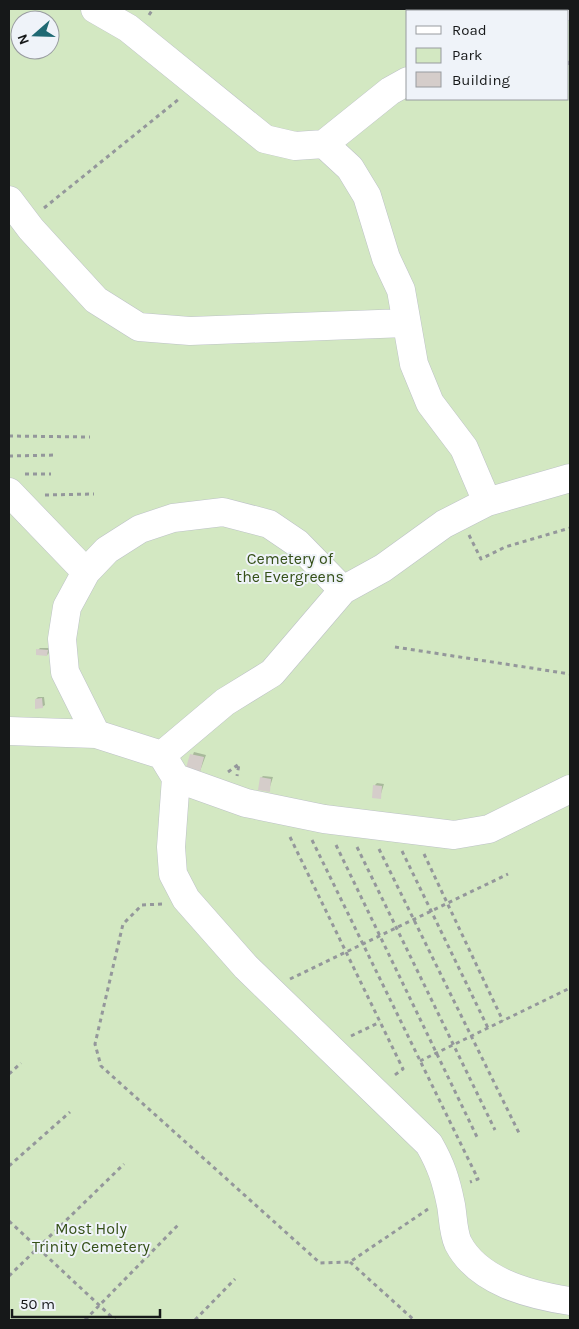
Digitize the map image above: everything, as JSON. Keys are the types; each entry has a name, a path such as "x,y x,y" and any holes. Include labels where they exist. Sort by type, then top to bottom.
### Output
{"lane":[{"path":"95,9 128,28 265,139 295,146 324,144 390,90 406,81"},
{"path":"324,144 350,168 367,196 386,258 401,290 414,364 430,403 464,448 487,502"},
{"path":"9,200 26,223 96,300 139,327 190,331 406,323"},
{"path":"162,755 225,702 272,673 343,590 384,568 444,524 487,502 570,478"},
{"path":"13,487 86,572"},
{"path":"96,734 65,672 62,639 67,607 86,572 107,550 140,529 173,518 223,512 269,524 296,543 343,590"},
{"path":"9,731 96,734 162,755 176,778 171,847 174,874 186,899 246,967 428,1144 443,1168 457,1242 477,1268 510,1286 546,1297 570,1301"},
{"path":"176,778 246,803 322,817 454,835 489,830 570,789"}],"path":[{"path":"26,223 197,84"},
{"path":"9,436 90,436"},
{"path":"9,456 55,455"},
{"path":"13,487 51,474"},
{"path":"13,487 94,494"},
{"path":"468,534 482,559 504,548 570,528"},
{"path":"395,647 570,674"},
{"path":"322,817 414,919 519,1133"},
{"path":"322,817 397,928 495,1130"},
{"path":"322,817 477,1137"},
{"path":"186,899 168,904 142,905 123,924 95,1044 101,1066 320,1263 350,1262 448,1192 478,1179 363,944 322,817"},
{"path":"322,817 346,952 403,1070 396,1073 377,1094"},
{"path":"399,845 488,1028"},
{"path":"423,852 503,1020"},
{"path":"269,989 508,874"},
{"path":"420,1061 570,988"},
{"path":"329,1047 380,1022"},
{"path":"9,1074 20,1063"},
{"path":"9,1166 70,1112"},
{"path":"9,1276 124,1164"},
{"path":"9,1221 115,1320"},
{"path":"86,1320 180,1223"},
{"path":"350,1262 414,1320"},
{"path":"195,1320 235,1279"}],"green space":[{"name":"Cemetery of the Evergreens","path":"9,9 570,9 570,1320 9,1320"}],"building":[{"path":"36,649 48,650 47,656 36,655"},
{"path":"42,698 43,708 35,709 35,699"},
{"path":"190,754 204,757 200,772 186,768"},
{"path":"260,777 271,779 270,792 258,790"},
{"path":"373,785 382,786 381,799 372,798"}],"park label":[{"name":"Most Holy Trinity Cemetery","path":"91,1237"}]}
